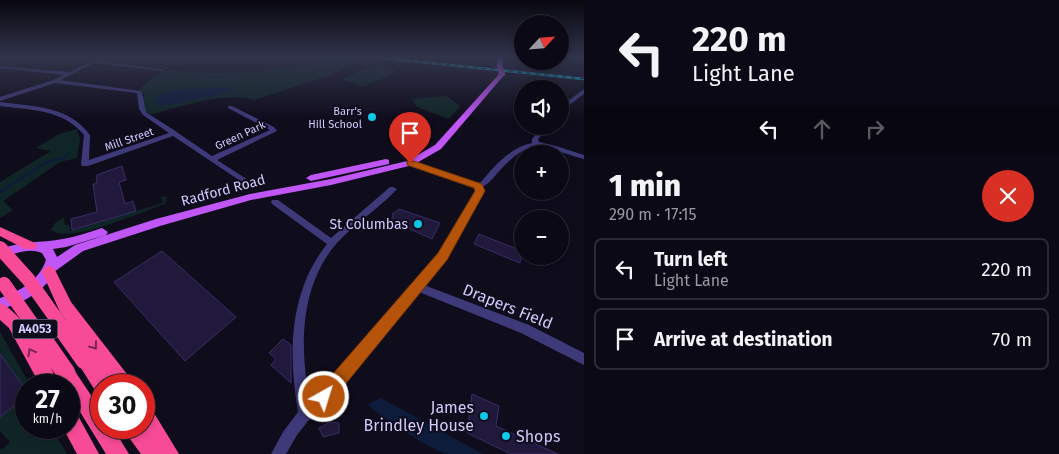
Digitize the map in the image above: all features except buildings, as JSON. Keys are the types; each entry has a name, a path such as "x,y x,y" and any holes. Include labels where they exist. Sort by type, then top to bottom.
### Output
{"highway":[{"path":"0,231 34,246"},
{"name":"A4053","path":"0,248 28,279 95,374"},
{"path":"49,270 65,307 115,374"},
{"name":"A4053","path":"2,282 66,373 118,454"},
{"path":"0,310 15,323 44,374"},
{"path":"155,433 168,454"},
{"path":"80,439 88,454"},
{"path":"142,439 154,454"}],"main road":[{"name":"Radford Road","path":"0,304 26,293 37,285 49,270 79,248 156,223 250,196 331,182 410,163 438,147 484,93 500,78"},
{"name":"Radford Road","path":"0,254 34,246 66,243 241,193 431,151"},
{"name":"Radford Road","path":"345,170 400,162 410,163"},
{"path":"34,246 48,250 52,256 49,270"}],"street":[{"path":"2,100 62,78"},
{"path":"56,81 140,92 143,112 242,180"},
{"path":"569,102 584,91"},
{"path":"574,98 584,101"},
{"name":"Mill Street","path":"2,100 76,119 87,135 84,164 89,164 175,133"},
{"name":"Green Park","path":"212,159 274,131 249,113 230,107"},
{"path":"536,144 535,139 539,135"},
{"path":"410,163 478,186 484,184 516,153 529,144 536,144 584,157"},
{"path":"278,454 288,435 305,412 324,397 442,257 480,191 478,186"},
{"path":"305,412 299,383 299,319 303,298 312,275 332,243 393,189"},
{"path":"275,202 332,243"},
{"name":"Drapers Field","path":"417,287 526,329 584,359"}],"green space":[{"path":"321,78 254,100 243,97 230,97 202,101 150,115 143,108 144,94 139,90 152,79"},
{"path":"344,78 382,78 363,87 342,79"},
{"path":"446,96 460,106 449,119 417,107 412,99"},
{"path":"77,129 80,139 77,158 60,162 3,201 13,210 0,218 0,182 51,151 36,148 59,134"},
{"path":"161,196 167,197 165,204 106,225 73,233 60,233 51,230 55,223 64,217 65,225 69,225 70,231 163,203"},
{"path":"0,332 24,374 15,375 0,354"},
{"path":"15,405 15,439 58,439 67,454 0,454 0,448 2,450 10,442 0,431 0,417"}],"water":[{"path":"232,88 233,92 167,105 158,105 154,102 157,96 174,90"},
{"path":"381,398 483,454 447,454 430,446 392,424 368,404"}],"waterway":[{"path":"54,161 64,158 69,153"},
{"path":"0,192 45,163 58,159"}],"railway":[{"path":"576,78 584,79"}],"place":[{"name":"Barr's Hill School","path":"372,117"},
{"name":"St Columbas","path":"418,224"},
{"name":"James Brindley House","path":"484,416"},
{"name":"Shops","path":"506,436"}],"route":[{"path":"324,397 409,297 422,278 442,257 480,191 478,186 470,185 410,163"}]}
